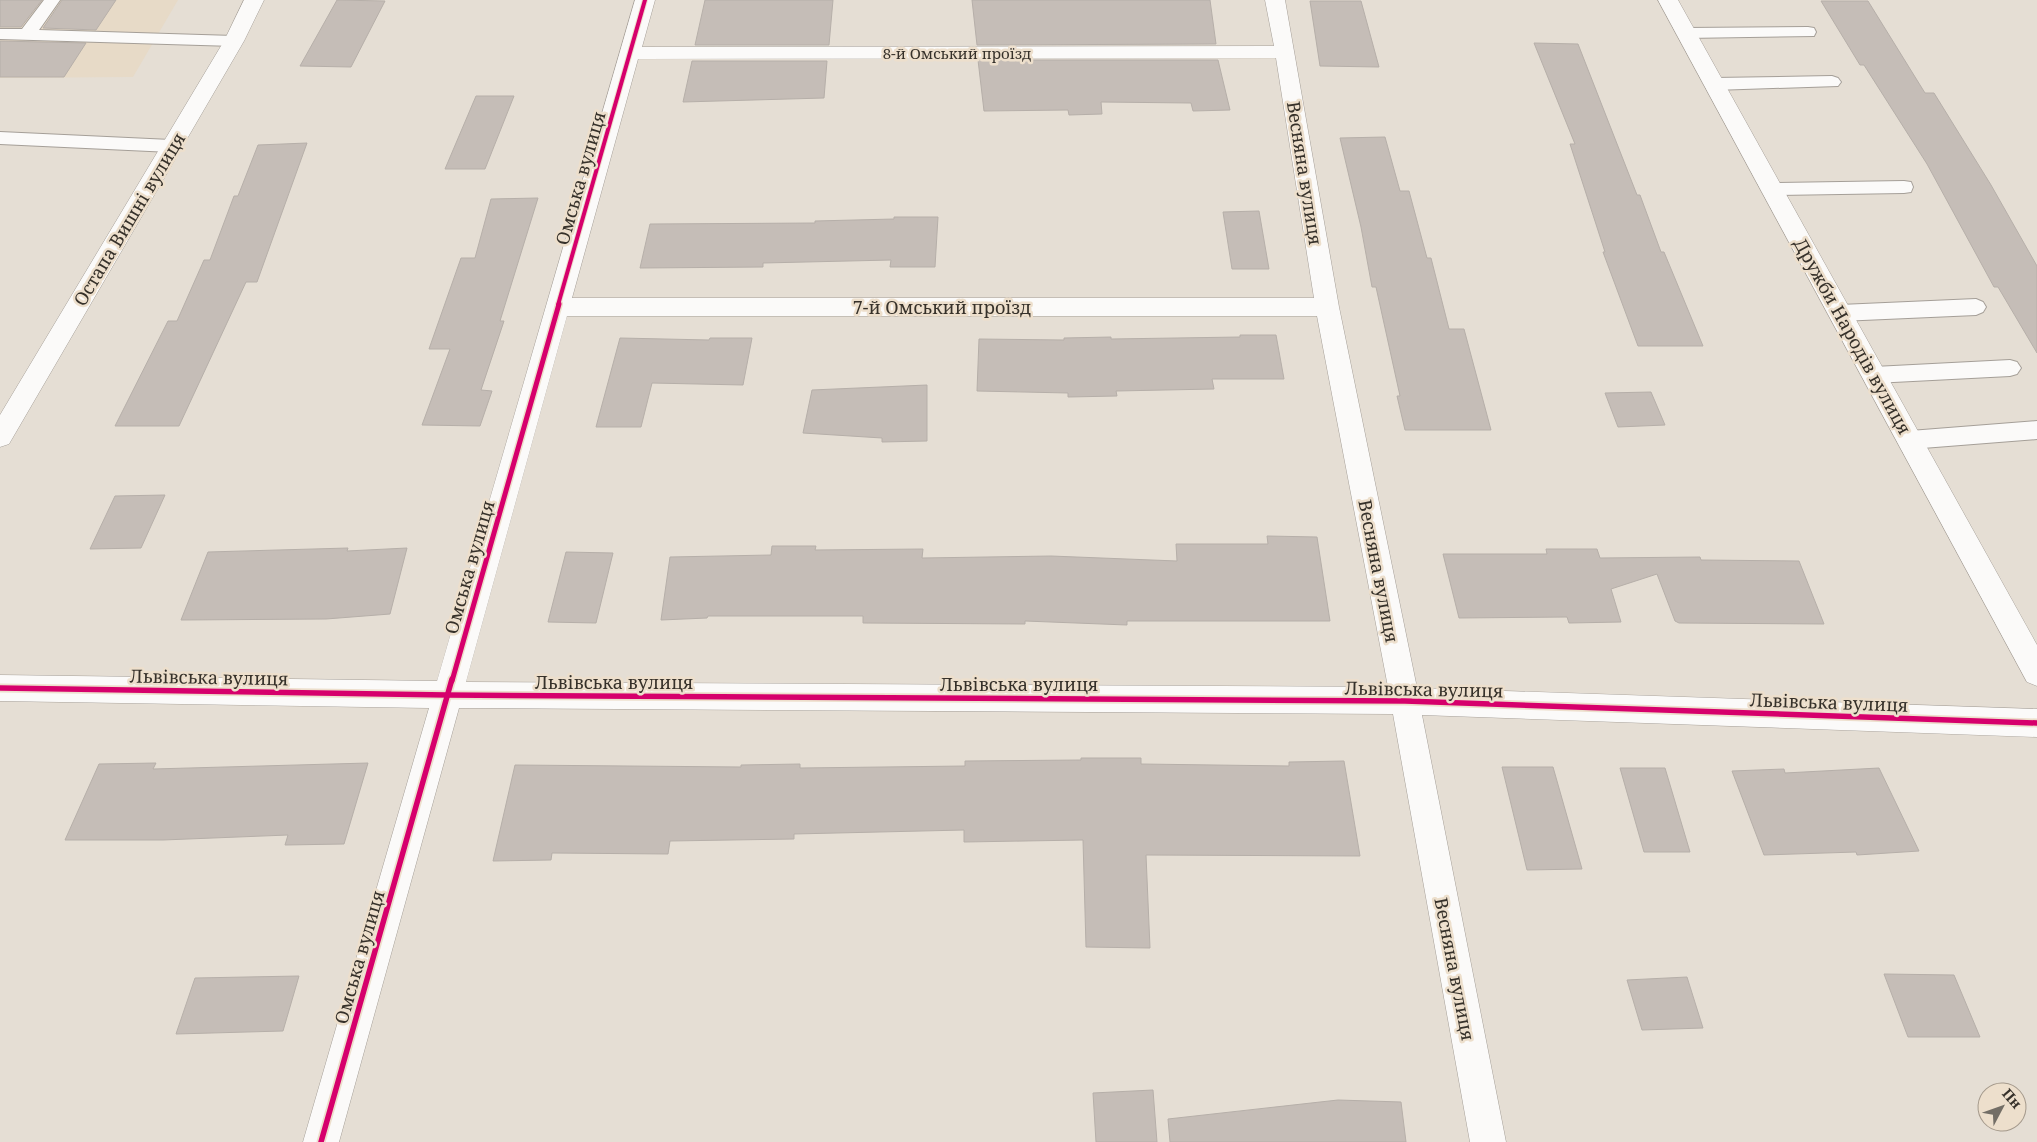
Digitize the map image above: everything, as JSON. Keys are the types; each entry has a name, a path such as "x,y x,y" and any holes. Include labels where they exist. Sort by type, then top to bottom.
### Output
{"street":[{"name":"Остапа Вишні вулиця","path":"0,437 234,41 254,0"},
{"name":"Омська вулиця","path":"321,1142 645,0"},
{"name":"Весняна вулиця","path":"1275,0 1326,307 1405,701 1488,1142"},
{"name":"Дружби Народів вулиця","path":"1668,0 2037,673"},
{"name":"8-й Омський проїзд","path":"630,54 1285,52"},
{"name":"7-й Омський проїзд","path":"557,307 1326,307"},
{"name":"Львівська вулиця","path":"0,688 447,694 1405,701 2037,723"}],"lane":[{"path":"27,34 52,0"},
{"path":"1686,33 1808,32"},
{"path":"0,34 234,41"},
{"path":"1714,84 1832,82"},
{"path":"0,138 171,146"},
{"path":"1772,189 1904,187"},
{"path":"1840,313 1976,307"},
{"path":"1874,374 2010,368"},
{"path":"1910,440 2037,430"}],"shaded area":[{"path":"0,0 178,0 133,77 0,78"}],"building":[{"path":"0,0 42,0 21,27 0,27"},
{"path":"62,0 116,0 96,30 43,28"},
{"path":"337,0 385,1 351,67 300,66"},
{"path":"705,0 833,0 829,45 695,45"},
{"path":"972,0 1210,0 1216,44 977,45"},
{"path":"1310,1 1361,1 1379,67 1320,66"},
{"path":"1821,1 1868,1 1925,93 1934,93 1991,185 2037,266 2037,353 1998,287 1994,287 1927,164 1864,65 1860,65"},
{"path":"0,41 86,43 64,77 0,77"},
{"path":"1534,43 1578,44 1637,195 1640,195 1661,252 1664,252 1703,346 1638,346 1603,252 1605,252 1570,144 1575,144"},
{"path":"978,60 1218,60 1230,110 1193,111 1191,103 1101,102 1102,114 1069,115 1068,110 984,111"},
{"path":"692,61 827,61 824,98 683,102"},
{"path":"476,96 514,96 485,169 445,169"},
{"path":"1385,137 1400,191 1409,191 1427,258 1431,258 1449,329 1464,329 1491,430 1405,430 1397,396 1400,396 1376,287 1372,287 1361,227 1340,138"},
{"path":"307,143 257,282 246,282 179,426 115,426 168,321 177,321 204,260 210,260 234,196 238,196 258,145"},
{"path":"538,198 500,321 504,321 481,390 492,391 480,426 422,425 450,349 429,349 461,258 475,258 491,199"},
{"path":"1259,211 1269,269 1232,269 1223,212"},
{"path":"894,217 938,217 935,267 890,267 891,260 763,263 763,267 640,268 650,224 815,223 815,221 894,219"},
{"path":"1240,335 1276,335 1284,379 1212,379 1214,389 1116,391 1117,396 1068,397 1068,393 977,391 979,339 1064,340 1064,338 1111,337 1111,339 1240,337"},
{"path":"620,338 709,340 710,338 752,338 743,385 652,383 641,427 596,427"},
{"path":"927,385 927,441 882,442 882,438 803,433 812,390"},
{"path":"1651,392 1665,425 1618,427 1605,393"},
{"path":"165,495 141,548 90,549 115,496"},
{"path":"1267,536 1317,537 1330,621 1127,621 1127,625 1025,621 1025,624 863,623 863,616 708,616 707,618 661,620 670,557 771,555 772,546 816,546 815,550 923,549 922,558 1051,556 1177,561 1176,544 1268,544"},
{"path":"348,548 347,551 407,548 390,614 326,619 181,620 208,552"},
{"path":"1546,549 1597,549 1600,558 1700,557 1701,560 1799,561 1824,624 1679,623 1675,621 1657,574 1611,589 1621,622 1569,623 1567,617 1459,618 1443,554 1547,554"},
{"path":"566,552 613,553 596,623 548,622"},
{"path":"1081,758 1141,758 1141,764 1289,766 1289,762 1344,761 1360,856 1146,855 1150,948 1086,947 1083,840 964,842 964,830 794,834 794,839 670,841 668,854 552,853 551,860 493,861 515,765 741,767 741,765 800,764 800,768 965,766 965,761 1081,760"},
{"path":"156,763 153,769 368,763 344,844 285,845 288,835 163,840 65,840 99,764"},
{"path":"1502,767 1553,767 1582,869 1527,870"},
{"path":"1620,768 1665,768 1690,852 1644,852"},
{"path":"1879,768 1919,851 1857,855 1856,852 1764,855 1732,771 1784,769 1785,773"},
{"path":"1884,974 1954,975 1980,1037 1908,1037"},
{"path":"299,976 283,1031 176,1034 195,978"},
{"path":"1687,977 1703,1028 1642,1030 1627,980"},
{"path":"1153,1090 1157,1142 1096,1142 1093,1093"},
{"path":"1338,1100 1401,1102 1406,1142 1170,1142 1168,1119"}],"cycle path":[{"path":"321,1142 645,0"},
{"path":"0,688 447,695 1405,701 2037,723"}]}
